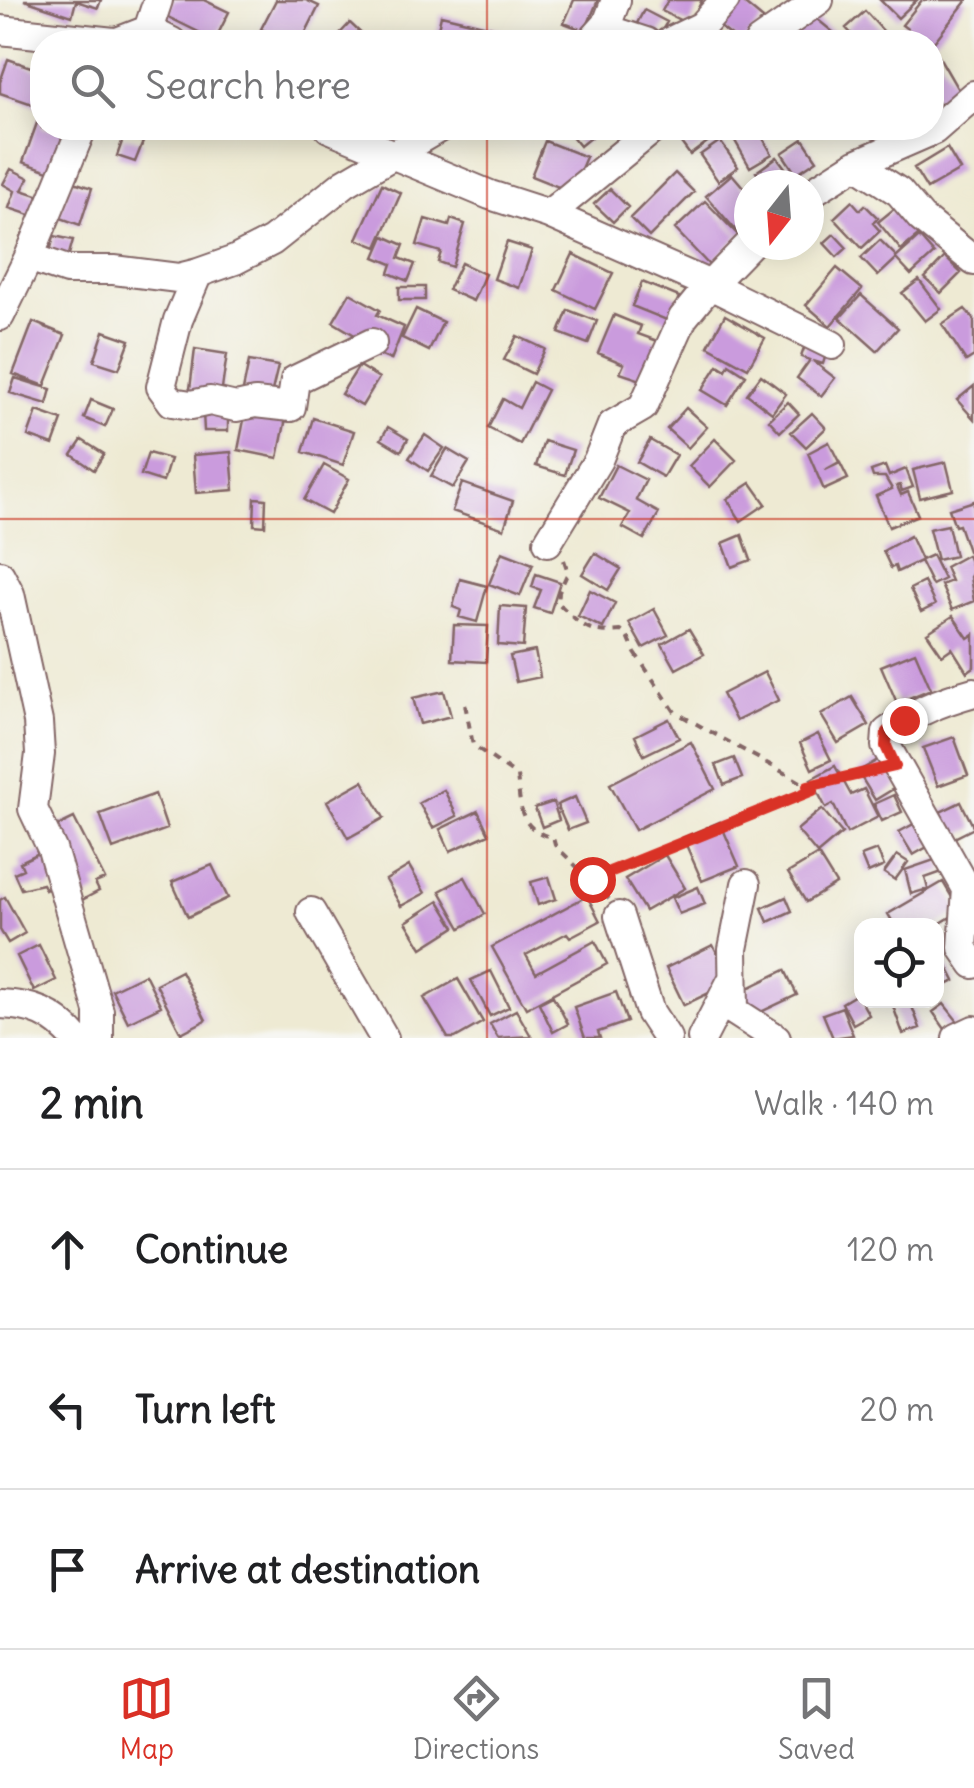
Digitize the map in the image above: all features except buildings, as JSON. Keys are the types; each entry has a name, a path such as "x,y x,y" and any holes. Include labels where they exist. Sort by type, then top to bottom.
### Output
{"street":[{"path":"158,0 160,30"},
{"path":"602,30 616,0"},
{"path":"694,30 725,0"},
{"path":"776,30 819,0"},
{"path":"0,30 30,33"},
{"path":"944,121 974,95"},
{"path":"0,316 77,140"},
{"path":"360,140 490,195 549,214 710,284 832,345"},
{"path":"28,257 67,270 114,270 178,278 198,274 272,241 345,184 419,140"},
{"path":"549,214 639,140"},
{"path":"824,184 856,164 911,140"},
{"path":"856,164 899,192 931,228 974,262"},
{"path":"548,542 598,460 612,425 643,406 683,318 734,260"},
{"path":"198,274 178,320 162,387 172,402 191,405 210,400 236,408 255,403 291,407 295,380 372,343"},
{"path":"0,575 10,594 38,722 40,754 33,809 52,849 99,1011 99,1038"},
{"path":"974,692 938,703 887,732 886,746 967,889 962,948 974,964"},
{"path":"746,884 733,950 734,1011 776,1038"},
{"path":"311,912 384,1038"},
{"path":"619,916 624,942 650,1012 667,1038"},
{"path":"702,1038 733,978"},
{"path":"0,1004 22,1004 46,1011 74,1038"},
{"path":"956,1038 974,1030"}],"path":[{"path":"548,542 562,554 568,572 558,603 582,627 597,632 621,632 628,637 675,712 813,790 592,879"},
{"path":"464,704 473,744 517,776 524,822 538,834 553,838 556,846 592,879 619,916"},
{"path":"808,786 895,766"}],"route":[{"path":"592,879 813,790 808,786 895,766 886,746 887,732 904,720"}]}
